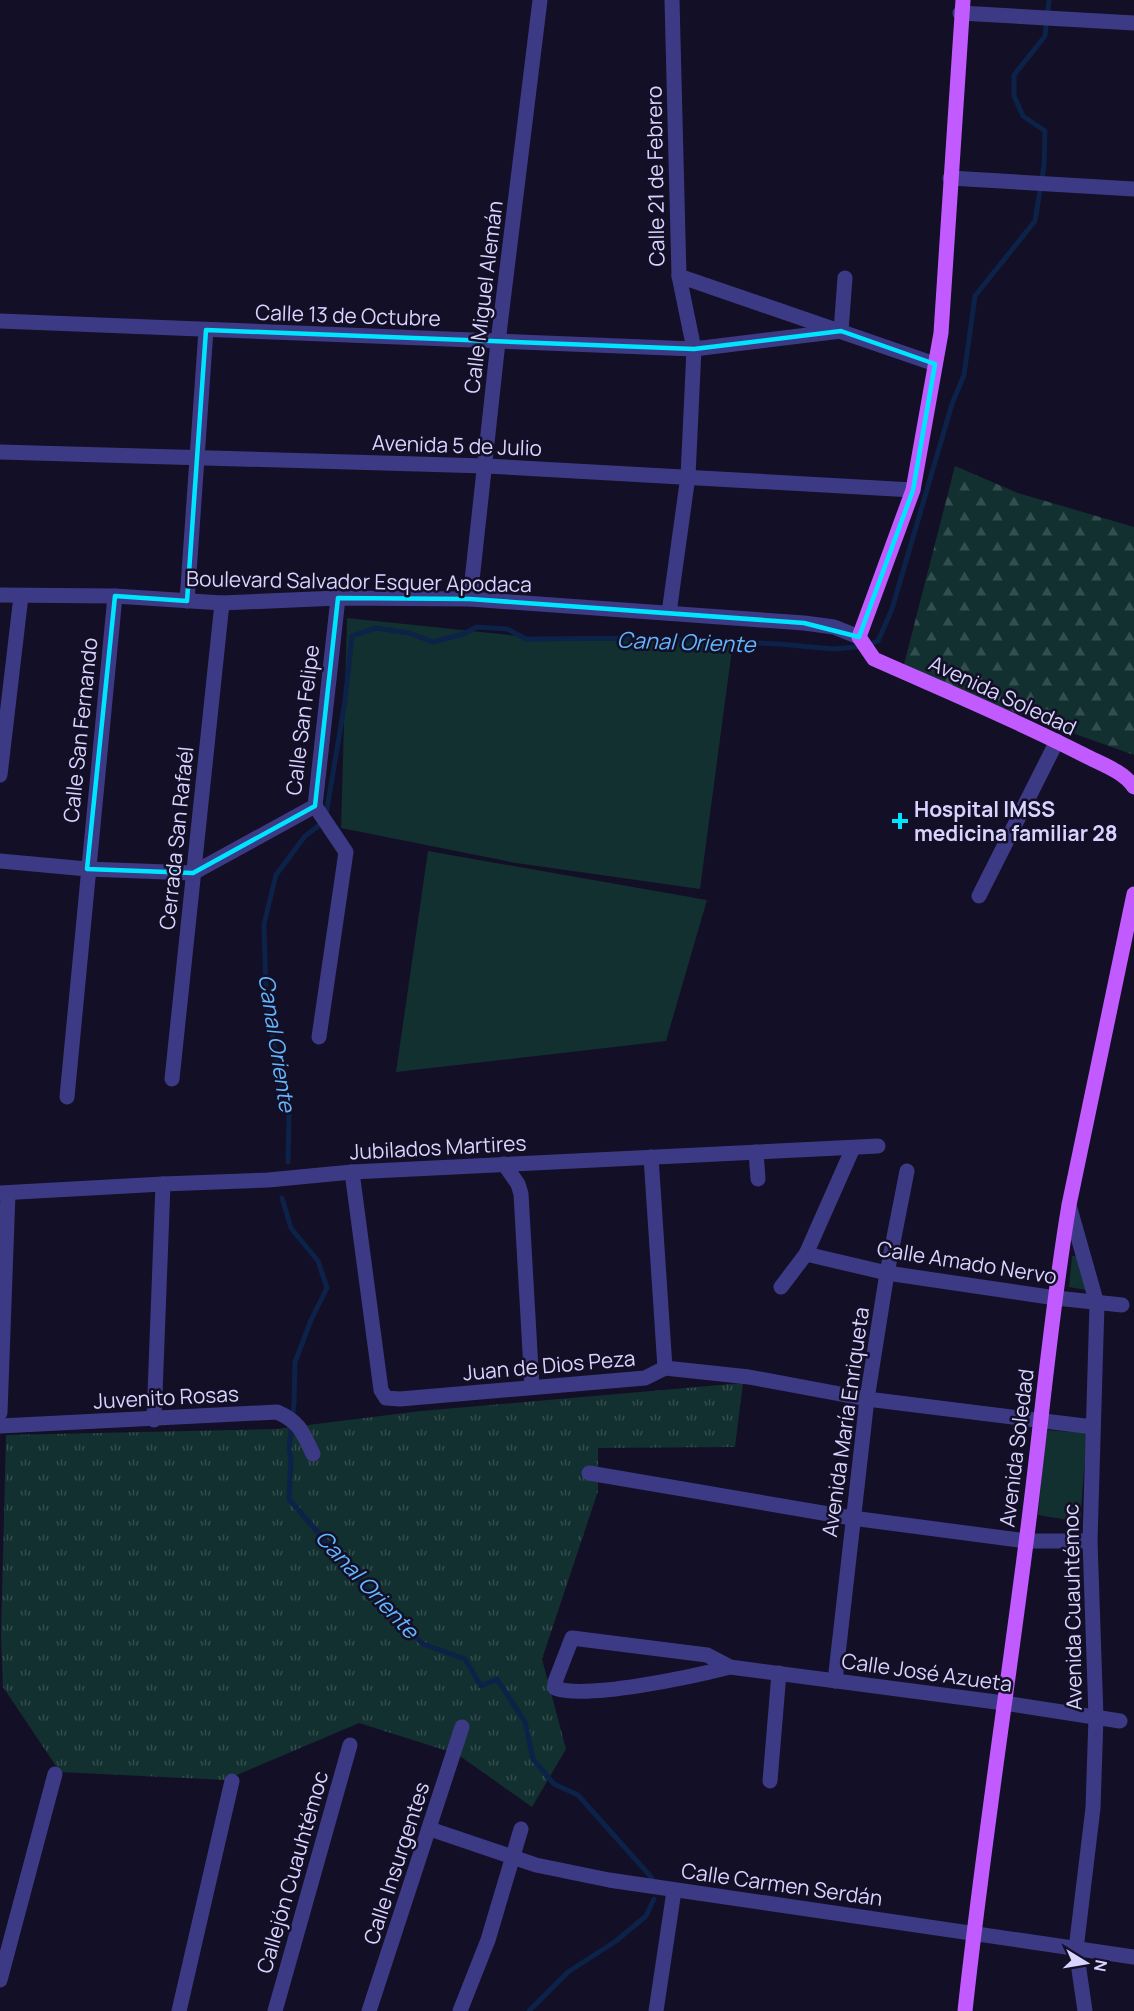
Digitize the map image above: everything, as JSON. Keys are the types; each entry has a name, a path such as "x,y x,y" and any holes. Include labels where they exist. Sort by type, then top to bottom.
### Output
{"main road":[{"path":"859,637 913,490 941,333 962,6"},
{"name":"Avenida Soledad","path":"859,637 874,659 1057,741 1112,769 1129,780 1134,787"},
{"name":"Avenida Soledad","path":"965,2011 1027,1541 1060,1257 1134,894"}],"street":[{"name":"Calle Miguel Alemán","path":"470,599 498,342 540,0"},
{"name":"Calle 21 de Febrero","path":"669,613 688,476 694,349 679,276 672,0"},
{"path":"962,6 1134,23"},
{"path":"950,178 1134,189"},
{"path":"679,276 935,364"},
{"path":"841,331 845,278"},
{"name":"Calle 13 de Octubre","path":"0,321 694,349 841,331"},
{"path":"187,601 206,330"},
{"name":"Avenida 5 de Julio","path":"0,452 486,466 913,490"},
{"name":"Boulevard Salvador Esquer Apodaca","path":"0,595 115,596 222,603 338,598 470,599 804,622 834,627 859,637"},
{"path":"0,775 21,596"},
{"name":"Calle San Fernando","path":"67,1097 87,869 115,596"},
{"name":"Calle San Felipe","path":"193,873 315,806 338,598"},
{"name":"Cerrada San Rafaél","path":"172,1079 222,603"},
{"path":"979,896 1057,741"},
{"path":"315,806 346,852 319,1037"},
{"path":"0,861 87,869 193,873"},
{"name":"Jubilados Martires","path":"4,1193 268,1180 352,1172 879,1146"},
{"path":"781,1287 806,1254 853,1148"},
{"path":"756,1152 758,1179"},
{"path":"651,1157 665,1368"},
{"path":"504,1164 518,1184 521,1194 532,1387"},
{"name":"Avenida María Enriqueta","path":"835,1681 867,1399 887,1272 907,1171"},
{"name":"Juan de Dios Peza","path":"352,1172 381,1390 386,1398 400,1399 645,1378 665,1368 749,1377 867,1399 1093,1427"},
{"path":"154,1420 163,1184"},
{"path":"0,1413 4,1193"},
{"name":"Avenida Cuauhtémoc","path":"1069,1205 1097,1304 1090,1541 1096,1716 1093,1808 1076,1949 1085,2011"},
{"name":"Calle Amado Nervo","path":"806,1254 887,1272 1097,1304 1122,1305"},
{"name":"Juvenito Rosas","path":"0,1426 277,1412 291,1418 303,1433 313,1454"},
{"path":"589,1473 852,1518 1027,1541 1090,1541"},
{"name":"Calle José Azueta","path":"730,1666 702,1674 594,1691 555,1688 555,1682 572,1638 707,1655 730,1666 1120,1721"},
{"path":"770,1781 779,1673"},
{"name":"Calle Insurgentes","path":"369,2011 462,1727"},
{"name":"Callejón Cuauhtémoc","path":"275,2011 350,1745"},
{"path":"0,1980 55,1774"},
{"path":"179,2011 232,1781"},
{"name":"Calle Carmen Serdán","path":"430,1829 546,1868 674,1891 1134,1957"},
{"path":"460,2011 488,1940 521,1829"},
{"path":"656,2011 674,1891"}],"highlighted area":[{"path":"206,330 694,349 841,331 935,364 913,490 859,637 804,623 470,599 338,598 315,806 193,873 87,869 115,596 187,601"}],"green space":[{"path":"955,466 1018,493 1134,527 1134,755 902,672"},
{"path":"347,618 547,639 733,642 700,889 516,863 341,828"},
{"path":"428,851 707,900 666,1041 396,1072"},
{"path":"1072,1256 1077,1256 1086,1290 1069,1287"},
{"path":"743,1383 735,1447 598,1448 598,1491 542,1659 566,1749 532,1807 457,1754 359,1723 225,1780 60,1772 3,1687 1,1636 6,1435 276,1429 421,1411"},
{"path":"1046,1430 1087,1433 1080,1522 1038,1515"}],"waterway":[{"name":"Canal Oriente","path":"288,1162 289,1115 277,1066 266,994 264,924 276,875 305,836 325,821 345,701 352,636 376,628 409,633 433,642 463,634 477,627 507,629 526,639 641,638 779,644 834,649 865,646 878,641 892,609 952,404 964,375 975,296 1035,221 1044,166 1045,131 1023,116 1014,96 1014,75 1045,36 1049,0"},
{"name":"Canal Oriente","path":"282,1198 291,1228 318,1261 327,1288 311,1320 295,1362 289,1450 291,1460 289,1499 380,1604 423,1644 465,1659 481,1686 497,1679 525,1722 533,1759 554,1784 578,1795 652,1878"},
{"name":"Canal Oriente","path":"529,2011 568,1972 616,1941 646,1916 654,1899"}],"place":[{"name":"Hospital IMSS medicina familiar 28","path":"900,821"}]}
